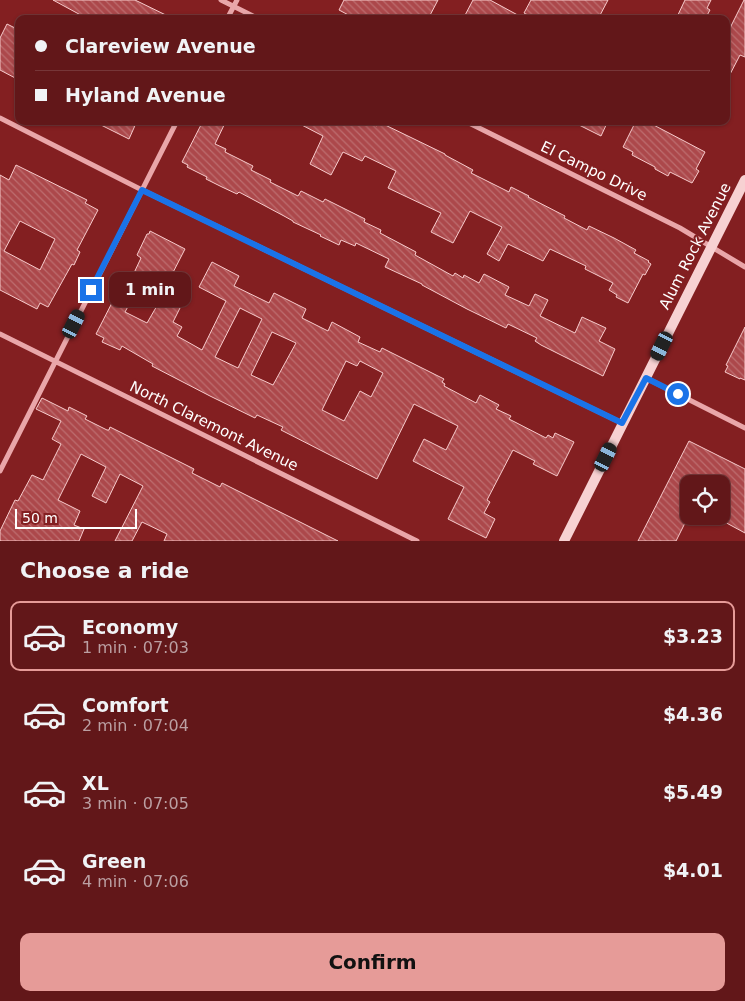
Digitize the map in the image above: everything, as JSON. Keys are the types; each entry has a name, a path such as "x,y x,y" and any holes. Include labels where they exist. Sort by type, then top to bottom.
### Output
{"main road":[{"name":"Alum Rock Avenue","path":"564,541 745,180"}],"street":[{"path":"221,0 251,15"},
{"path":"229,15 237,0"},
{"path":"0,118 142,190 622,423"},
{"path":"0,471 175,125"},
{"name":"El Campo Drive","path":"473,125 680,228 745,268"},
{"name":"North Claremont Avenue","path":"0,334 417,541"},
{"path":"646,378 745,428"}],"building":[{"path":"53,0 135,0 166,15 81,15"},
{"path":"344,0 438,0 430,15 348,15 339,10"},
{"path":"473,0 490,0 518,15 465,15"},
{"path":"531,0 608,0 600,15 528,15 524,13"},
{"path":"685,0 711,0 707,8 710,10 707,15 678,15"},
{"path":"745,0 745,57 740,55 730,74 730,28"},
{"path":"7,24 15,28 15,78 0,70 0,38"},
{"path":"101,125 135,125 129,139"},
{"path":"201,125 224,125 215,144 226,149 225,152 253,166 251,170 271,180 270,182 298,196 301,191 323,202 325,199 365,219 364,222 381,230 380,233 416,252 415,255 453,276 455,273 463,278 464,275 479,283 484,274 509,287 505,295 529,306 535,294 548,300 540,316 575,333 582,317 606,328 599,341 615,349 603,376 541,345 535,341 537,338 508,324 506,328 385,267 389,259 356,243 355,246 341,240 339,245 239,192 237,194 206,179 207,177 187,167 188,165 182,162"},
{"path":"302,125 385,125 445,154 473,170 471,173 509,192 511,187 587,230 589,226 614,238 636,250 634,253 651,264 645,275 643,274 628,303 616,297 617,295 609,290 613,283 585,269 586,266 550,249 543,261 508,244 499,261 487,254 502,227 470,211 453,243 431,232 441,213 388,188 396,171 365,156 362,161 343,152 331,175 310,164 323,136"},
{"path":"579,125 606,125 601,136"},
{"path":"634,125 654,125 705,152 696,169 699,171 692,183 670,172 668,176 632,155 633,152 623,147"},
{"path":"16,165 87,200 85,203 98,210 77,250 80,252 74,265 72,264 48,307 40,303 37,309 0,290 0,175 9,180","holes":["20,221 55,239 40,270 4,251"]},
{"path":"150,231 185,249 164,290 133,275 141,258 137,255"},
{"path":"212,262 239,276 234,286 269,303 274,293 306,309 302,318 328,331 332,322 360,337 358,342 380,352 382,348 444,379 442,382 445,384 444,386 476,403 480,395 499,405 496,409 511,416 509,419 546,438 548,435 553,438 555,433 574,442 557,476 533,464 535,461 513,450 487,500 490,502 484,513 495,519 486,538 448,519 464,487 413,461 424,439 446,450 458,426 414,404 377,479 281,430 283,427 257,415 255,418 152,366 153,364 122,346 120,350 102,342 104,338 96,334 123,283 137,290 125,312 147,323 169,285 187,294 173,322 182,327 177,336 202,350 226,301 199,287","holes":["240,308 262,319 238,368 215,357","272,332 296,343 273,385 251,375","346,361 357,366 360,361 383,373 371,397 360,391 344,421 322,410"]},
{"path":"745,327 745,380 725,372 728,366 726,365"},
{"path":"42,398 68,411 69,407 87,416 85,419 107,430 110,427 194,469 192,473 220,487 222,483 338,541 164,541 167,534 142,522 132,541 115,541 143,486 120,474 106,503 92,496 106,467 81,454 58,500 80,511 74,525 84,529 79,541 0,541 0,531 15,500 18,501 32,475 43,480 61,444 52,439 61,421 36,409"},
{"path":"689,441 745,469 745,533 730,525 730,475 680,475 680,525 684,525 676,541 638,541"}],"route":[{"path":"91,290 142,190 622,423 646,378 678,394"}]}
